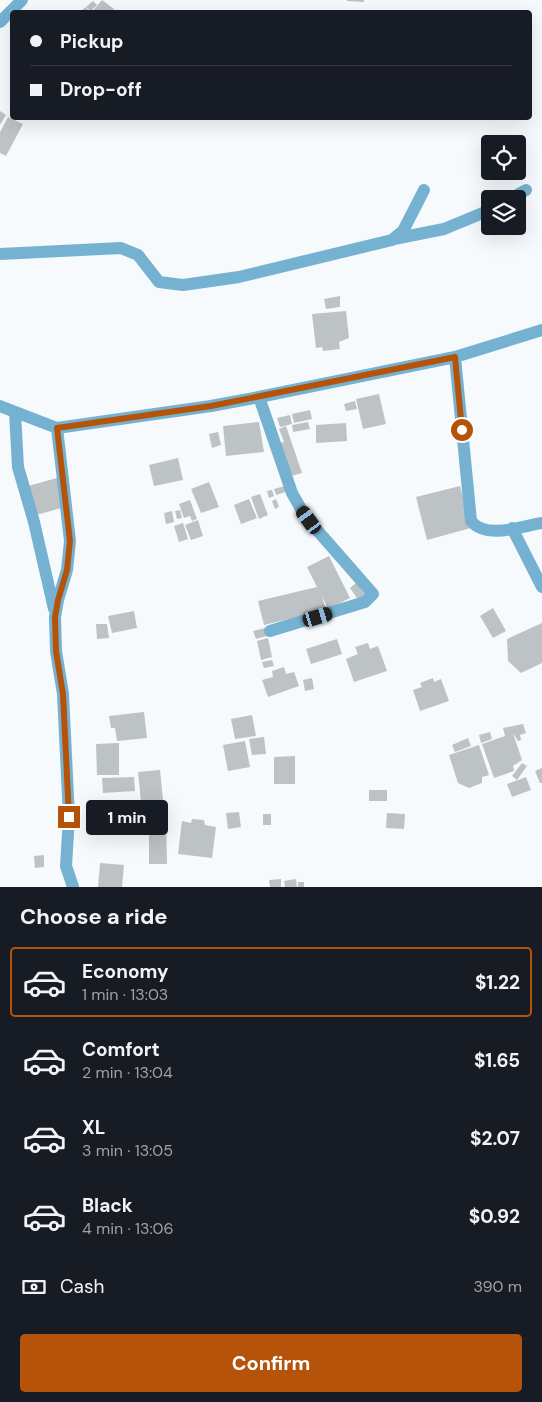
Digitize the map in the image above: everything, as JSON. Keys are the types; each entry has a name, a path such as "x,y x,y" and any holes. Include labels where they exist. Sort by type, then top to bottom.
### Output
{"street":[{"path":"12,10 22,0"},
{"path":"0,22 10,12"},
{"path":"392,240 403,231 424,190"},
{"path":"0,254 121,248 138,255 159,282 183,285 239,277 444,229 481,214"},
{"path":"0,406 57,428 260,397 455,357 542,330"},
{"path":"455,357 471,521 476,527 485,530 542,523"},
{"path":"260,397 292,493 301,509 373,594 366,602 270,631"},
{"path":"15,413 18,467 34,522 55,617 56,651 63,694 69,817 66,866 73,887"},
{"path":"55,617 67,570 70,541 57,428"},
{"path":"512,528 542,588"}],"building":[{"path":"102,0 114,9 113,10 94,10"},
{"path":"364,0 364,2 347,1"},
{"path":"93,1 97,5 92,10 86,7"},
{"path":"0,111 6,115 0,125"},
{"path":"8,117 10,120 23,124 6,156 0,153 0,132"},
{"path":"340,296 340,307 326,309 324,299"},
{"path":"346,311 349,338 339,342 340,349 323,351 322,347 316,348 312,314"},
{"path":"379,394 386,424 363,429 356,399"},
{"path":"355,401 357,409 346,411 344,404"},
{"path":"310,410 312,419 294,423 292,414"},
{"path":"290,415 292,424 280,427 277,418"},
{"path":"259,422 264,452 226,456 223,426"},
{"path":"308,422 310,429 293,432 292,425"},
{"path":"346,423 347,441 316,443 316,425"},
{"path":"286,426 302,473 291,476 280,443 284,442 279,429"},
{"path":"218,432 221,445 212,448 209,434"},
{"path":"178,458 183,480 154,486 149,465"},
{"path":"57,478 65,507 36,515 28,486"},
{"path":"209,482 219,507 201,513 191,489"},
{"path":"285,486 286,492 276,495 274,489"},
{"path":"460,486 471,528 427,540 416,497"},
{"path":"272,490 274,496 269,498 267,491"},
{"path":"260,494 268,515 259,519 251,497"},
{"path":"249,499 257,518 241,524 234,505"},
{"path":"276,499 279,507 275,509 272,501"},
{"path":"190,500 197,519 192,521 190,516 184,518 179,504"},
{"path":"180,510 182,518 177,519 175,511"},
{"path":"172,511 174,522 166,524 164,513"},
{"path":"198,520 203,536 191,540 185,525"},
{"path":"183,523 188,539 179,542 174,526"},
{"path":"329,556 350,598 328,609 322,596 326,610 264,625 258,601 317,587 307,567"},
{"path":"356,583 366,596 359,601 350,588"},
{"path":"493,608 506,631 493,638 480,616"},
{"path":"134,611 137,628 112,633 108,616"},
{"path":"542,623 542,663 521,673 508,661 507,639"},
{"path":"96,624 107,624 109,638 97,639"},
{"path":"265,628 267,636 256,639 253,631"},
{"path":"268,638 272,657 261,660 257,641"},
{"path":"337,639 342,654 311,664 306,649"},
{"path":"368,643 370,649 378,646 387,671 354,682 346,659 358,654 355,647"},
{"path":"272,660 274,666 264,668 262,662"},
{"path":"284,667 286,674 294,672 299,686 268,697 262,680 273,677 272,671"},
{"path":"312,678 314,689 305,691 303,680"},
{"path":"433,678 434,682 441,679 449,701 420,711 413,690 422,687 420,683"},
{"path":"144,712 147,738 117,741 115,728 111,728 109,716"},
{"path":"252,715 256,736 235,739 231,719"},
{"path":"523,724 526,733 520,735 521,740 518,741 513,733 522,760 513,766 514,771 494,778 482,744 505,736 503,728"},
{"path":"490,732 492,739 481,743 479,735"},
{"path":"264,737 266,754 252,755 249,739"},
{"path":"468,738 471,746 455,752 452,745"},
{"path":"245,741 250,767 228,771 223,745"},
{"path":"119,743 119,775 97,775 96,744"},
{"path":"479,745 489,775 482,777 482,783 469,788 458,783 449,755"},
{"path":"295,756 295,784 274,784 274,757"},
{"path":"522,763 527,766 517,780 512,776"},
{"path":"542,768 542,783 540,783 535,771"},
{"path":"160,770 163,800 141,802 138,772"},
{"path":"134,777 135,791 103,793 102,778"},
{"path":"526,777 531,790 512,797 507,784"},
{"path":"369,790 387,790 387,801 369,801"},
{"path":"104,800 137,801 137,813 104,813"},
{"path":"239,812 241,827 228,829 226,813"},
{"path":"387,813 405,814 404,829 386,828"},
{"path":"263,814 271,814 271,825 263,825"},
{"path":"192,819 204,820 205,825 216,827 212,858 178,854 182,821 191,823"},
{"path":"149,821 166,821 167,864 149,864"},
{"path":"44,855 44,867 35,868 34,856"},
{"path":"100,863 124,865 122,887 98,887"},
{"path":"281,879 281,887 270,887 269,880"},
{"path":"296,879 297,887 285,887 284,881"},
{"path":"298,882 304,882 304,887 298,887"}],"route":[{"path":"69,817 63,694 56,651 55,617 70,555 70,541 57,428 211,406 455,357 462,430"}]}
